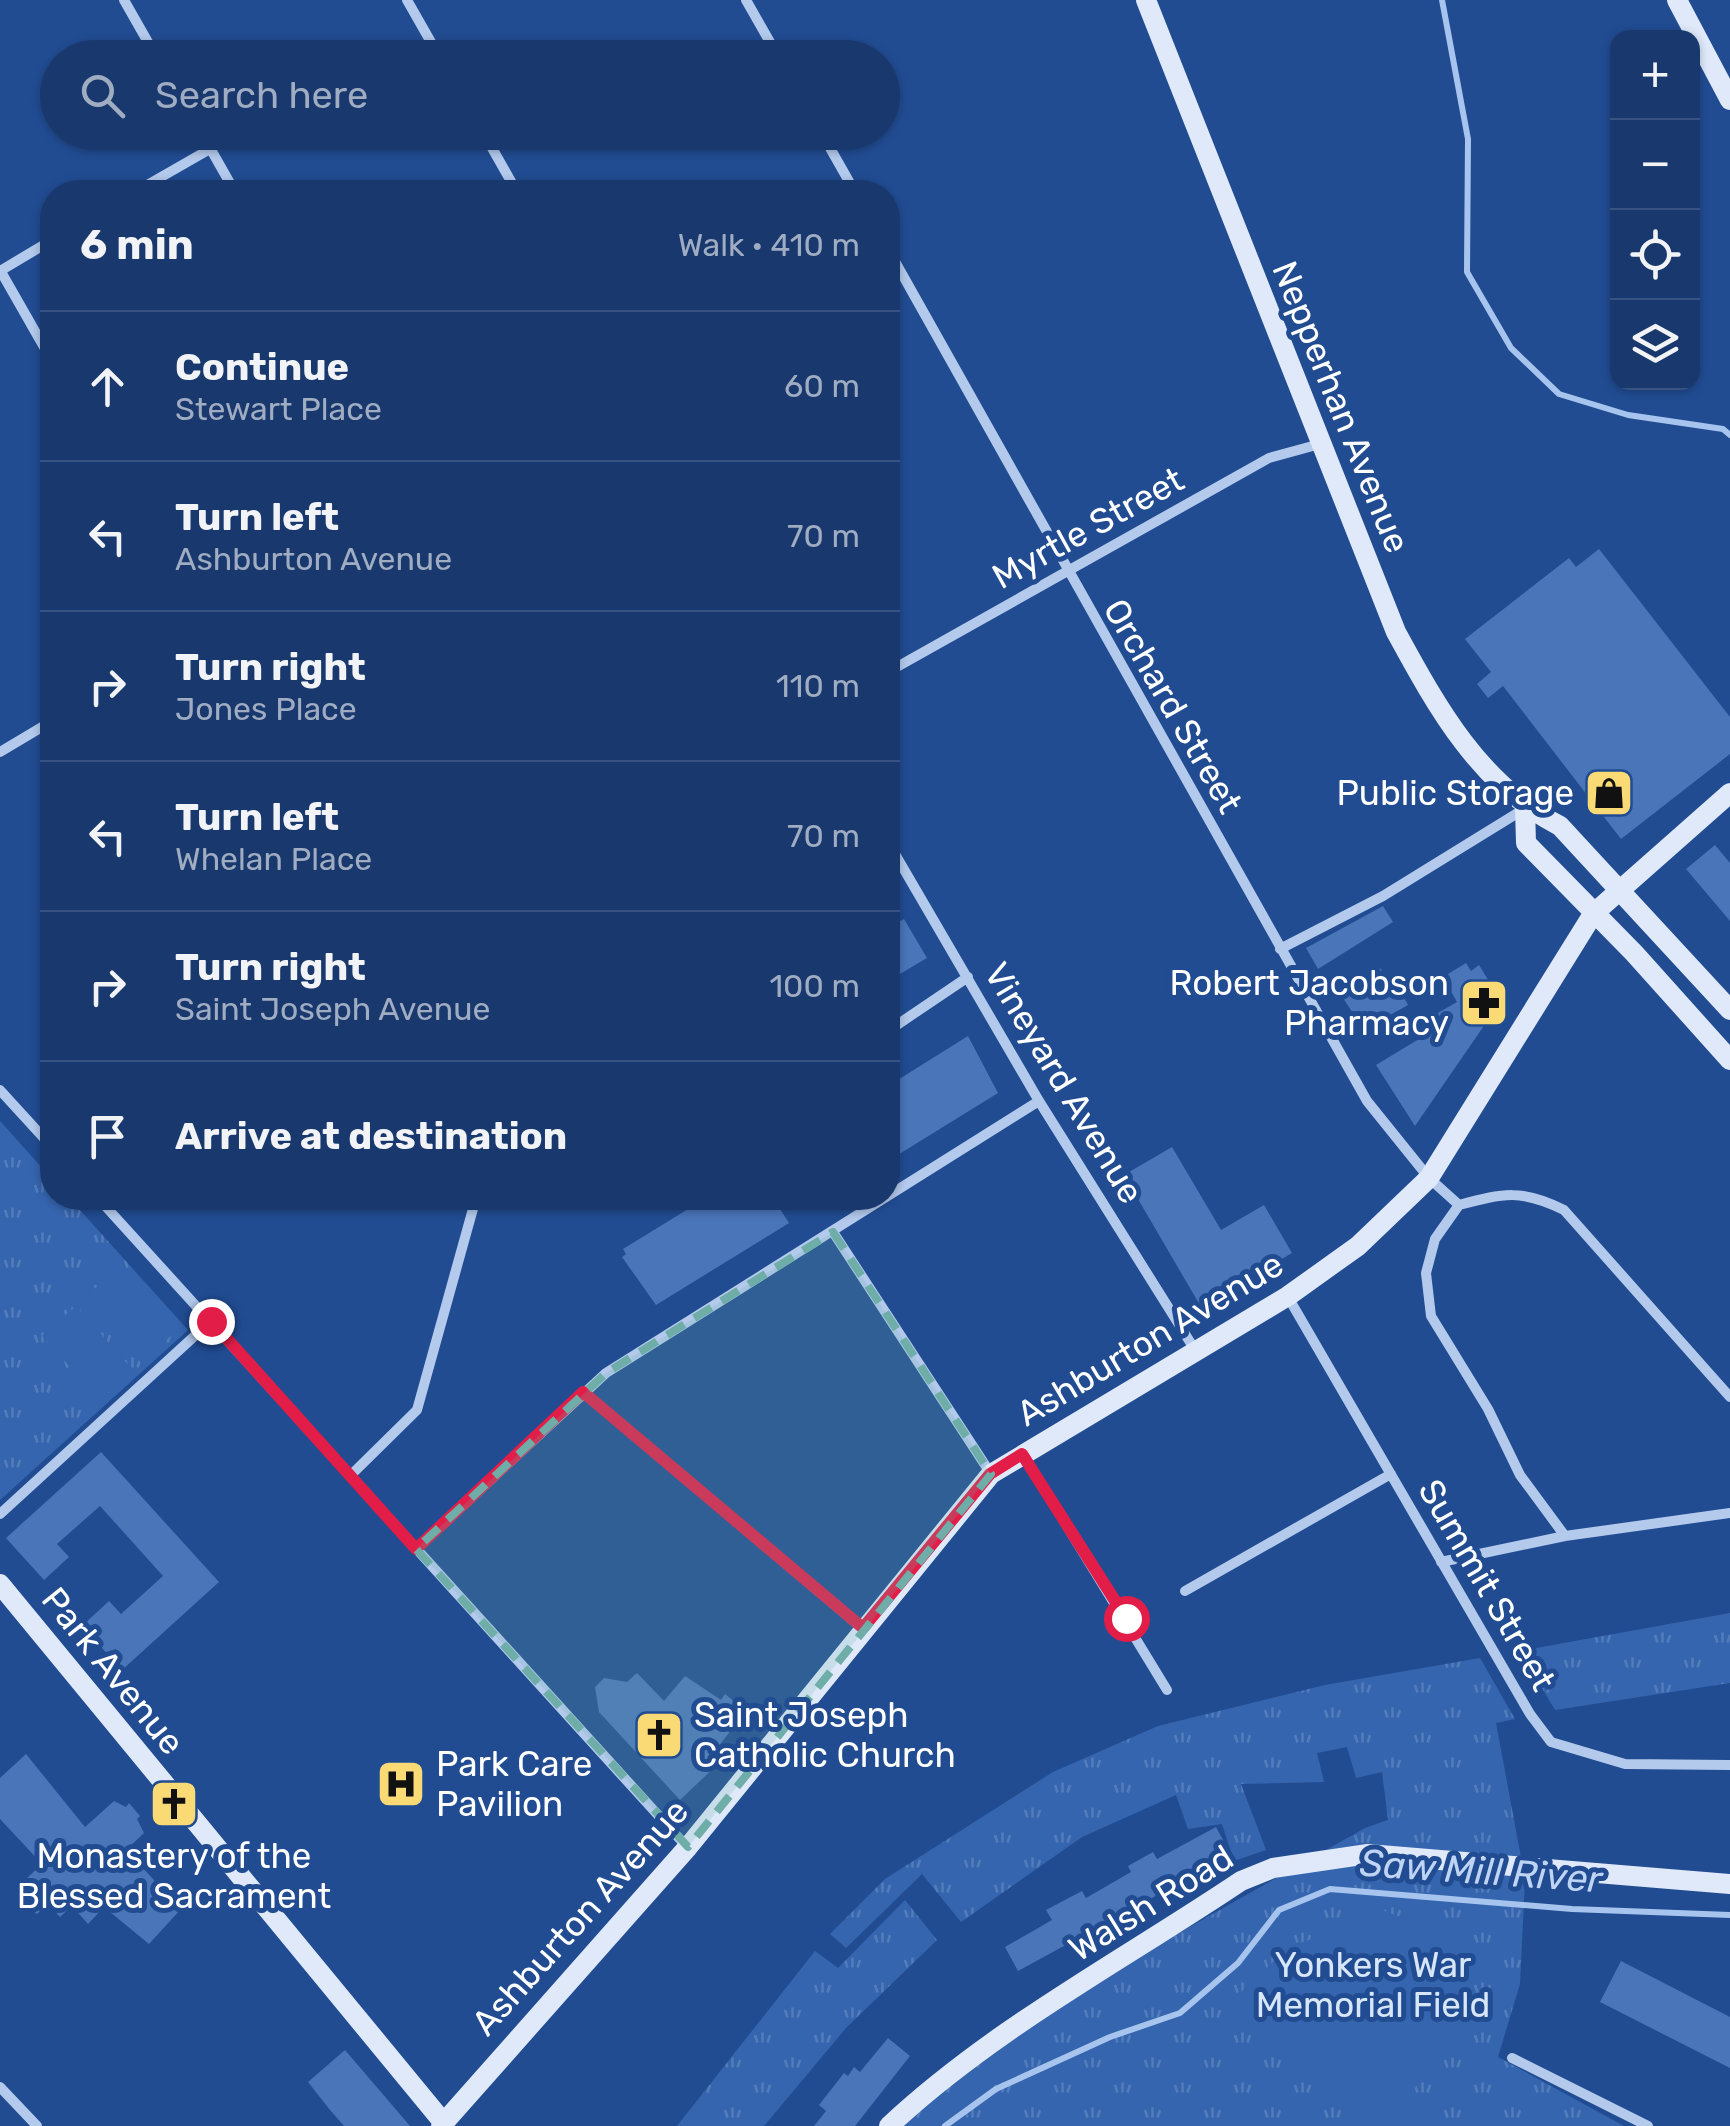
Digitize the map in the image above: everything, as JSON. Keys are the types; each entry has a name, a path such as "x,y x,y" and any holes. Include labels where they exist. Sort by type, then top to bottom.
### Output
{"main road":[{"name":"Nepperhan Avenue","path":"1146,0 1396,632 1446,724 1525,808 1560,826 1730,1010"},
{"path":"1677,0 1730,100"},
{"name":"Ashburton Avenue","path":"442,2124 688,1847 990,1474 1288,1296 1358,1246 1429,1178 1593,914 1730,793"},
{"path":"1525,808 1526,844 1730,1060"},
{"name":"Park Avenue","path":"0,1584 442,2124"},
{"name":"Walsh Road","path":"889,2126 945,2074 1019,2023 1241,1881 1273,1868 1368,1854 1730,1884"}],"street":[{"path":"124,0 147,40"},
{"path":"406,0 429,40"},
{"path":"746,0 769,40"},
{"path":"156,180 208,150"},
{"path":"211,150 228,180"},
{"path":"494,150 511,180"},
{"path":"831,150 848,180"},
{"path":"40,247 0,270 40,340"},
{"name":"Orchard Street","path":"901,274 1366,1101 1429,1178 1459,1204"},
{"name":"Myrtle Street","path":"900,665 1269,458 1320,444"},
{"path":"0,752 40,728"},
{"path":"1280,949 1384,896 1525,808"},
{"name":"Vineyard Avenue","path":"900,862 1039,1102 1195,1350"},
{"path":"900,1023 968,977"},
{"path":"0,1090 40,1134"},
{"path":"900,1190 1039,1102"},
{"path":"1565,1536 1520,1475 1488,1409 1431,1316 1426,1273 1435,1239 1459,1204 1504,1194 1532,1194 1564,1210 1730,1397"},
{"path":"109,1210 688,1847"},
{"path":"352,1474 417,1410 473,1210"},
{"path":"416,1549 583,1392 868,1210"},
{"path":"833,1232 990,1474"},
{"name":"Summit Street","path":"1288,1296 1441,1562 1552,1742 1625,1764 1730,1765"},
{"path":"0,1514 211,1321"},
{"path":"583,1392 863,1628"},
{"path":"1022,1454 1167,1690"},
{"path":"1185,1592 1391,1474"},
{"path":"1441,1562 1565,1536 1730,1513"},
{"path":"1512,2058 1648,2126"},
{"path":"0,2086 37,2126"}],"highlighted area":[{"path":"833,1232 991,1474 688,1847 416,1549 606,1373"}],"green space":[{"path":"0,1121 40,1166 40,1210 80,1210 188,1330 0,1500"},
{"path":"117,1268 175,1332 141,1363 84,1299"},
{"path":"76,1306 133,1370 100,1400 42,1336"},
{"path":"1730,1613 1730,1683 1555,1710 1520,1651"},
{"name":"Yonkers War Memorial Field","path":"1480,1658 1515,1719 1496,1723 1525,1879 1520,1984 1498,2057 1624,2126 898,2126 951,2082 1064,2003 1244,1896 1365,1828 1388,1820 1382,1772 1356,1778 1347,1747 1317,1753 1324,1782 1241,1784 1266,1850 1234,1861 1222,1824 1188,1829 1176,1795 1082,1837 961,1922 922,1874 846,1948 830,1934 885,1879 1053,1772 1158,1726 1325,1685"},
{"path":"905,1900 937,1940 846,2028 764,2126 677,2126 815,1951 838,1968"},
{"path":"1385,1911 1488,1951 1395,2126 1358,2126 1227,2005 1288,1948"}],"building":[{"path":"1599,549 1730,717 1730,754 1621,839 1503,686 1488,698 1477,684 1491,672 1465,639 1569,558 1576,567"},
{"path":"1715,845 1730,863 1730,921 1686,869"},
{"path":"1383,906 1393,922 1318,969 1306,948"},
{"path":"904,919 927,958 900,974 900,921"},
{"path":"1466,963 1471,971 1479,965 1501,1001 1415,1126 1376,1065 1442,1025 1436,1014 1457,1002 1443,977"},
{"path":"1380,968 1393,992 1399,989 1408,1005 1364,1030 1339,992"},
{"path":"968,1036 998,1093 900,1154 900,1078"},
{"path":"1172,1147 1221,1230 1264,1205 1292,1253 1201,1307 1124,1175"},
{"path":"686,1210 781,1210 789,1223 656,1305 622,1257 626,1254 623,1249"},
{"path":"101,1452 219,1582 122,1670 82,1626 109,1601 121,1614 163,1576 100,1506 57,1544 69,1557 44,1580 6,1538"},
{"name":"Saint Joseph Catholic Church","path":"637,1673 664,1701 685,1676 721,1700 725,1694 746,1711 714,1752 722,1760 680,1800 599,1712 595,1687 604,1678 627,1682"},
{"path":"26,1754 85,1827 114,1801 126,1807 129,1803 140,1816 137,1819 144,1833 126,1850 181,1909 149,1944 104,1907 88,1924 72,1906 60,1917 48,1904 37,1914 30,1909 31,1886 25,1880 42,1864 0,1819 0,1778"},
{"path":"1216,1827 1231,1855 1018,1971 1005,1947 1052,1920 1046,1910 1082,1891 1086,1898 1131,1872 1128,1866 1153,1852 1157,1859"},
{"path":"1621,1961 1730,2017 1730,2068 1600,2002"},
{"path":"888,2038 910,2056 855,2126 814,2126 826,2111 819,2105 844,2073 848,2076 854,2067 860,2072"},
{"path":"345,2050 410,2126 344,2126 330,2110 308,2082"}],"waterway":[{"name":"Saw Mill River","path":"1442,0 1468,139 1467,272 1511,348 1559,394 1628,415 1723,429 1730,435"},
{"name":"Saw Mill River","path":"945,2126 996,2089 1110,2037 1180,2013 1238,1963 1279,1910 1330,1889 1572,1909 1730,1915"}],"place":[{"name":"Public Storage","path":"1609,793"},
{"name":"Robert Jacobson Pharmacy","path":"1484,1003"},
{"name":"Saint Joseph Catholic Church","path":"659,1735"},
{"name":"Park Care Pavilion","path":"401,1784"},
{"name":"Monastery of the Blessed Sacrament","path":"174,1804"}],"route":[{"path":"211,1321 416,1549 583,1392 863,1628 990,1474 1022,1454 1126,1618"}]}
